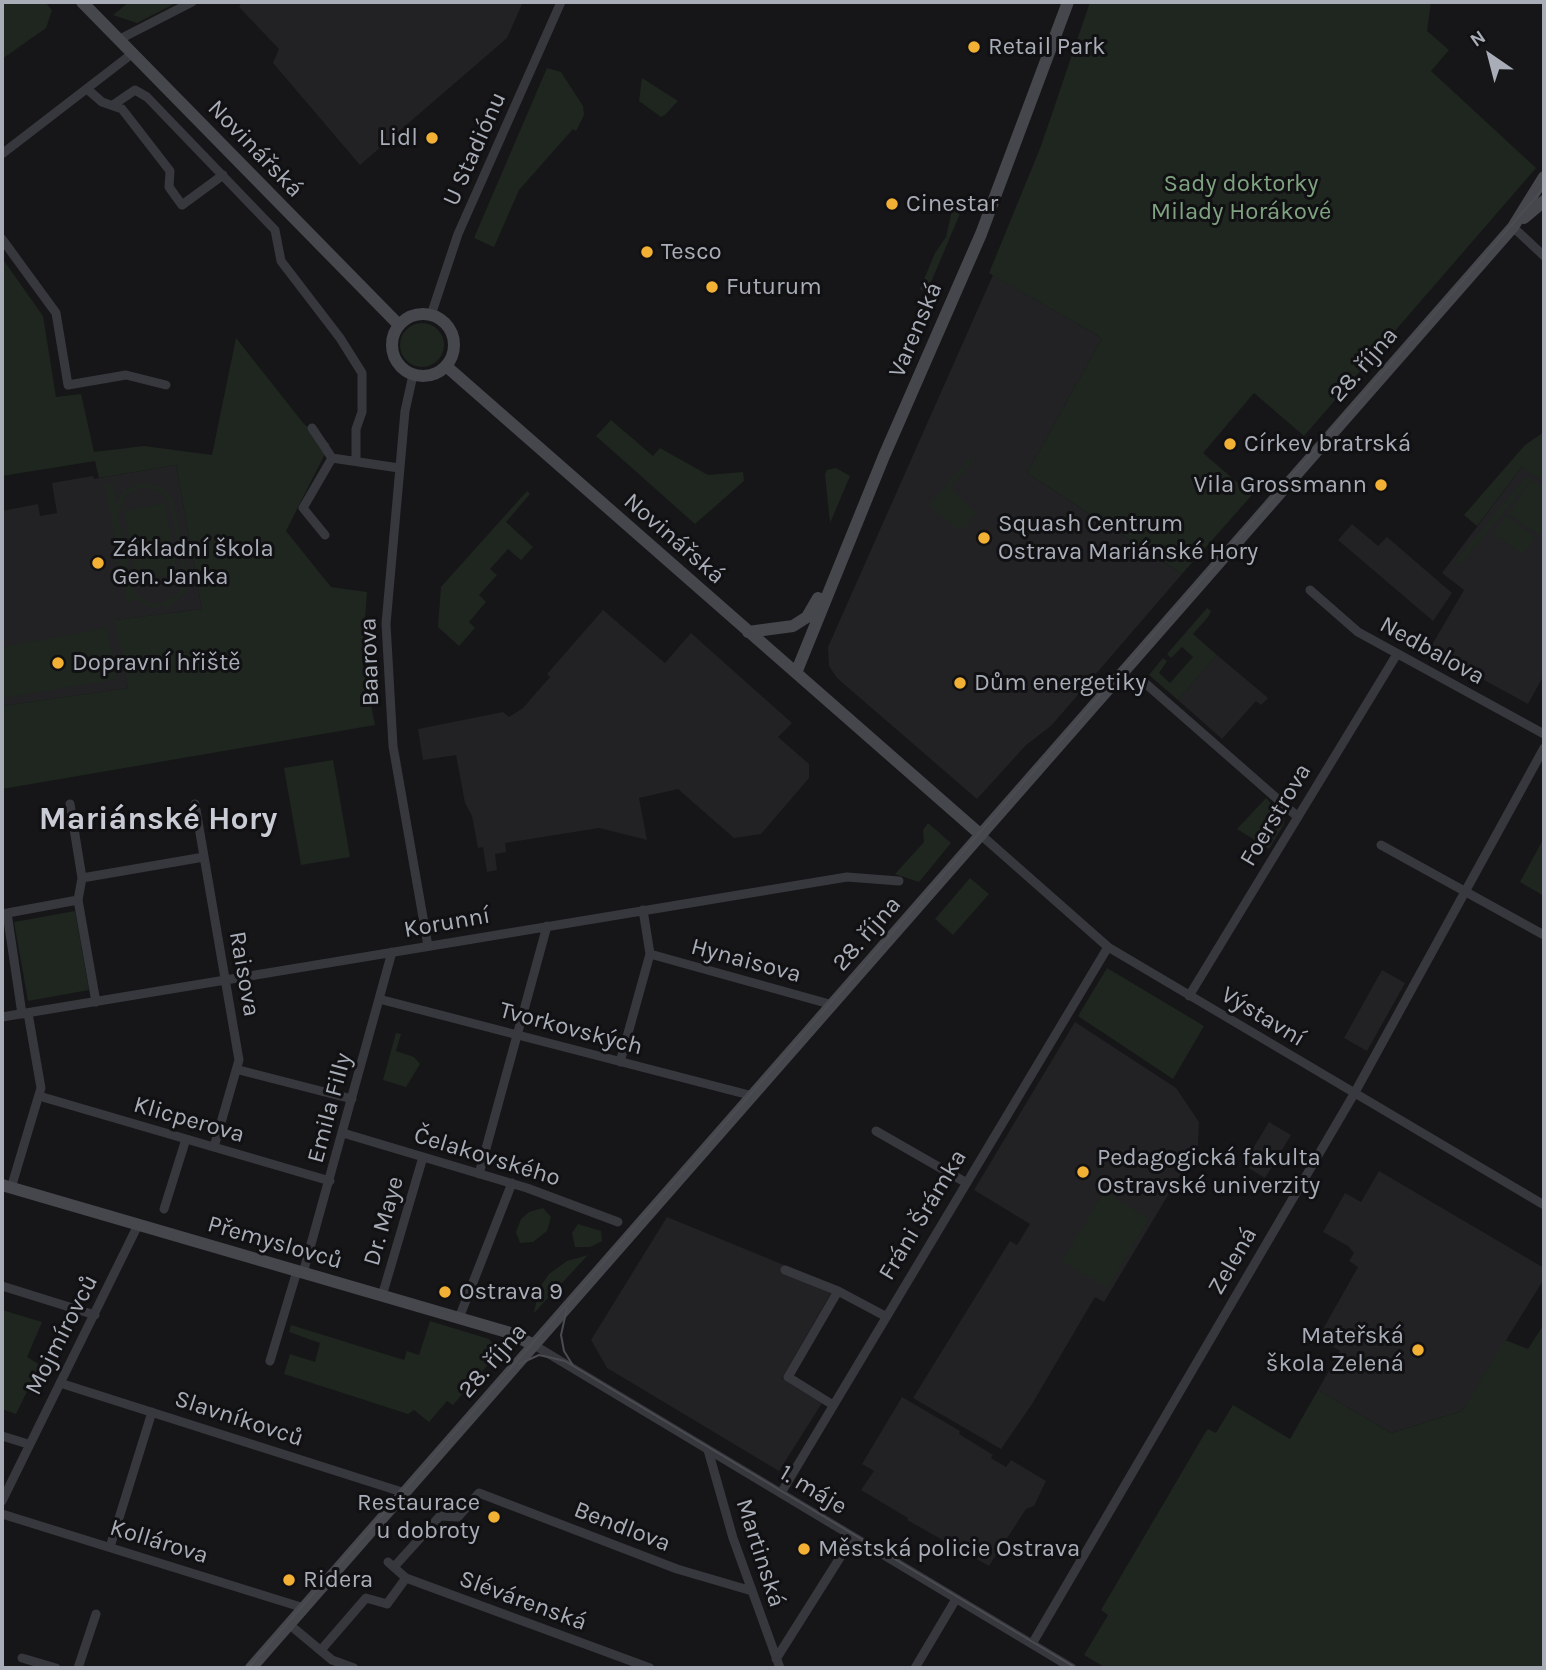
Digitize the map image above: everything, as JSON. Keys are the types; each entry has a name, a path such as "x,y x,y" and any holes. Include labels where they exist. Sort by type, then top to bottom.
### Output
{"street":[{"name":"Novinářská","path":"82,2 398,325"},
{"path":"120,39 192,2"},
{"name":"U Stadiónu","path":"431,315 458,234 561,2"},
{"name":"Varenská","path":"796,673 840,561 981,233 1068,2"},
{"path":"2,154 133,53"},
{"path":"87,89 102,102 122,109 170,171 169,187 182,205 223,174"},
{"path":"113,105 130,92 142,93 275,229 281,261 359,366 364,388 362,412 356,429 356,461"},
{"name":"28. října","path":"1513,227 1544,177"},
{"name":"28. října","path":"251,1668 1513,227 1544,201"},
{"path":"1513,227 1544,256"},
{"path":"2,239 56,313 68,385 126,375 166,386"},
{"path":"414,315 431,315 446,324 453,339 453,352 446,366 433,374 413,375 402,368 393,353 393,338 398,325 414,315"},
{"name":"Novinářská","path":"446,366 981,835"},
{"name":"Baarova","path":"413,375 405,411 386,624 393,746 428,946"},
{"path":"312,428 332,458 399,468"},
{"path":"325,535 303,508 332,458"},
{"path":"748,632 793,626 807,617 840,561"},
{"name":"Nedbalova","path":"1310,590 1358,632 1544,734"},
{"name":"Foerstrova","path":"1189,996 1397,654"},
{"path":"1145,683 1298,817"},
{"name":"Zelená","path":"1032,1644 1354,1094 1544,748"},
{"path":"70,804 82,878 78,900 96,1002"},
{"name":"Raisova","path":"195,804 239,1070 214,1147"},
{"name":"Výstavní","path":"981,835 1108,947 1544,1205"},
{"path":"1381,845 1544,935"},
{"path":"82,878 204,857"},
{"name":"Korunní","path":"2,1017 847,877 900,881"},
{"path":"7,1186 41,1088 4,914 78,900"},
{"path":"620,1062 650,954 643,910"},
{"path":"479,1174 547,926"},
{"name":"Fráni Šrámka","path":"781,1493 1108,947"},
{"name":"Emila Filly","path":"270,1360 330,1181 392,952"},
{"name":"Hynaisova","path":"650,954 833,1005"},
{"name":"Tvorkovských","path":"379,999 753,1096"},
{"path":"239,1070 352,1099"},
{"name":"Klicperova","path":"38,1096 330,1181"},
{"path":"876,1131 965,1182"},
{"name":"Čelakovského","path":"343,1133 512,1183 618,1222"},
{"path":"164,1209 186,1139"},
{"name":"Dr. Maye","path":"382,1296 423,1157"},
{"path":"459,1318 512,1183"},
{"name":"Přemyslovců","path":"7,1186 507,1332 534,1345"},
{"name":"Mojmírovců","path":"2,1500 138,1225"},
{"path":"785,1270 838,1292 885,1316"},
{"path":"2,1286 95,1315"},
{"path":"833,1405 788,1377 838,1292"},
{"name":"1. máje","path":"534,1345 1032,1644 1061,1665 1072,1668"},
{"name":"Slavníkovců","path":"60,1383 405,1493"},
{"path":"110,1547 152,1412"},
{"path":"2,1436 29,1444"},
{"name":"Martinská","path":"708,1450 778,1664"},
{"name":"Bendlova","path":"479,1493 677,1569 752,1591"},
{"name":"Slévárenská","path":"479,1493 458,1517 440,1516 391,1565 406,1578 650,1668"},
{"name":"Kollárova","path":"2,1514 304,1608"},
{"path":"778,1664 853,1537"},
{"path":"321,1650 366,1598 387,1604 406,1578"},
{"path":"915,1668 956,1599"},
{"path":"78,1668 96,1614"},
{"path":"290,1625 338,1665 354,1668"},
{"path":"22,1658 57,1668"}],"shaded area":[{"path":"242,2 523,2 507,38 360,165 273,63 279,49 239,7"},
{"path":"993,275 1102,338 1027,473 1182,574 1051,726 1026,745 977,799 837,678 829,666 828,647"},
{"name":"Základní škola Gen. Janka","path":"176,465 202,609 116,620 128,688 2,706 2,511 38,504 40,516 57,513 52,483"},
{"path":"1523,466 1544,482 1544,675 1528,704 1429,650 1464,590 1442,573"},
{"path":"1352,524 1378,546 1387,537 1452,593 1433,621 1338,540"},
{"path":"603,610 665,663 691,633 792,723 778,737 809,764 809,778 761,834 734,838 678,789 639,798 647,840 599,828 505,843 506,852 495,854 497,870 487,872 483,847 478,848 472,816 465,803 456,755 423,760 418,729 503,712 509,717 523,708 550,677 547,674"},
{"path":"1217,655 1268,698 1261,705 1256,701 1222,739 1178,700"},
{"path":"1382,970 1405,983 1367,1051 1344,1038"},
{"name":"Pedagogická fakulta Ostravské univerzity","path":"1075,1022 1176,1088 1199,1122 1198,1145 1104,1302 1095,1297 1032,1404 1001,1449 913,1398 1010,1241 1017,1245 1030,1224 974,1190"},
{"path":"1269,1122 1291,1135 1265,1178 1243,1165"},
{"path":"1379,1171 1544,1268 1544,1279 1462,1411 1391,1433 1318,1390 1340,1351 1318,1338 1358,1267 1349,1261 1354,1253 1348,1246 1323,1232 1345,1193 1361,1202"},
{"path":"667,1217 835,1286 782,1378 822,1403 779,1471 607,1368 591,1340"},
{"path":"902,1397 960,1431 959,1434 993,1455 991,1458 1006,1467 1011,1460 1046,1481 1034,1506 1026,1509 989,1566 907,1520 908,1518 861,1490 874,1471 862,1464"}],"green space":[{"path":"2,2 45,2 52,10 46,28 2,59"},
{"path":"129,2 178,2 137,23 113,15"},
{"name":"Sady doktorky Milady Horákové","path":"1090,2 1431,2 1427,31 1449,50 1431,71 1536,168 1304,436 1254,393 1203,453 1252,495 1182,574 1027,473 1102,338 989,273 1041,146"},
{"path":"547,68 561,72 583,106 584,115 576,131 573,129 519,190 494,247 474,238"},
{"path":"642,78 678,101 665,115 661,117 639,101"},
{"path":"964,204 932,280 923,291 920,289 935,253 946,237 953,206"},
{"path":"2,258 43,316 56,397 81,394 94,452 144,446 212,455 236,338 304,424 330,444 286,531 331,587 367,592 362,658 375,725 2,789 2,706 128,688 115,620 202,609 176,465 99,478 95,461 2,476"},
{"path":"422,323 438,329 444,345 438,361 422,367 406,361 400,345 406,329"},
{"path":"611,420 653,456 660,448 708,475 743,472 744,481 695,524 596,436"},
{"path":"1544,432 1544,482 1522,467 1477,526 1464,515 1525,445"},
{"path":"971,457 974,460 950,488 976,513 966,528 958,530 929,505"},
{"path":"836,468 850,476 830,523 825,474 827,470"},
{"path":"1527,476 1544,488 1544,538 1509,514 1531,480 1459,565 1455,561"},
{"path":"113,483 116,502 125,490 142,483 160,487 173,499 188,577 184,593 169,606 152,608 134,598 134,601 127,603 105,485","holes":["141,487 158,490 169,501 184,576 178,594 161,604 146,602 133,590 118,514 125,496"]},
{"path":"527,491 530,494 506,522 533,547 521,560 508,549 490,569 497,575 479,595 486,602 469,622 475,628 459,646 438,627 441,587"},
{"path":"165,503 178,574 137,581 124,511"},
{"path":"1506,516 1535,537 1523,554 1494,534"},
{"path":"1207,608 1211,611 1208,617 1193,634 1217,655 1178,700 1149,675 1163,658 1167,661 1159,673 1170,683 1193,657 1182,647 1171,658 1167,654"},
{"name":"Dopravní hřiště","path":"107,628 116,679 3,698 2,647"},
{"path":"333,760 350,857 301,865 284,768"},
{"path":"1266,798 1284,818 1284,824 1269,849 1237,829"},
{"path":"928,823 951,843 919,882 895,874 924,842 923,830"},
{"path":"1544,838 1544,896 1520,882"},
{"path":"970,878 989,894 953,935 935,919"},
{"path":"75,911 89,990 28,1001 14,922"},
{"path":"1107,968 1204,1026 1173,1079 1078,1016"},
{"path":"396,1033 401,1034 396,1051 414,1057 420,1064 406,1087 383,1080"},
{"path":"1104,1192 1149,1219 1107,1288 1062,1261"},
{"path":"543,1208 551,1217 547,1231 533,1242 520,1243 516,1232 521,1219 529,1212"},
{"path":"578,1224 601,1231 602,1241 590,1247 575,1247 572,1233"},
{"path":"588,1255 534,1312 540,1287 549,1274 567,1261"},
{"path":"2,1310 42,1322 27,1357 40,1365 16,1414 2,1409"},
{"path":"430,1321 489,1339 499,1352 453,1405 447,1401 429,1422 414,1410 408,1414 284,1374 290,1354 315,1362 320,1343 289,1332 291,1325 404,1360 407,1351 419,1355"},
{"path":"1544,1324 1544,1668 1106,1668 1084,1655 1108,1615 1101,1610 1205,1433 1208,1429 1216,1433 1233,1405 1290,1439 1318,1390 1391,1433 1462,1411 1505,1340 1528,1349"}],"tram line":[{"path":"248,1668 1544,188"},
{"path":"567,1308 561,1335 564,1351 572,1364"},
{"path":"519,1364 539,1355 565,1361 1076,1668"}],"place":[{"name":"Retail Park","path":"974,47"},
{"name":"Lidl","path":"432,138"},
{"name":"Cinestar","path":"892,204"},
{"name":"Tesco","path":"647,252"},
{"name":"Futurum","path":"712,287"},
{"name":"Církev bratrská","path":"1230,444"},
{"name":"Vila Grossmann","path":"1381,485"},
{"name":"Squash Centrum Ostrava Mariánské Hory","path":"984,538"},
{"name":"Základní škola Gen. Janka","path":"98,563"},
{"name":"Dopravní hřiště","path":"58,663"},
{"name":"Dům energetiky","path":"960,683"},
{"name":"Pedagogická fakulta Ostravské univerzity","path":"1083,1172"},
{"name":"Ostrava 9","path":"445,1292"},
{"name":"Mateřská škola Zelená","path":"1418,1350"},
{"name":"Restaurace u dobroty","path":"494,1517"},
{"name":"Městská policie Ostrava","path":"804,1549"},
{"name":"Ridera","path":"289,1580"}],"district":[{"name":"Mariánské Hory","path":"158,820"}]}
